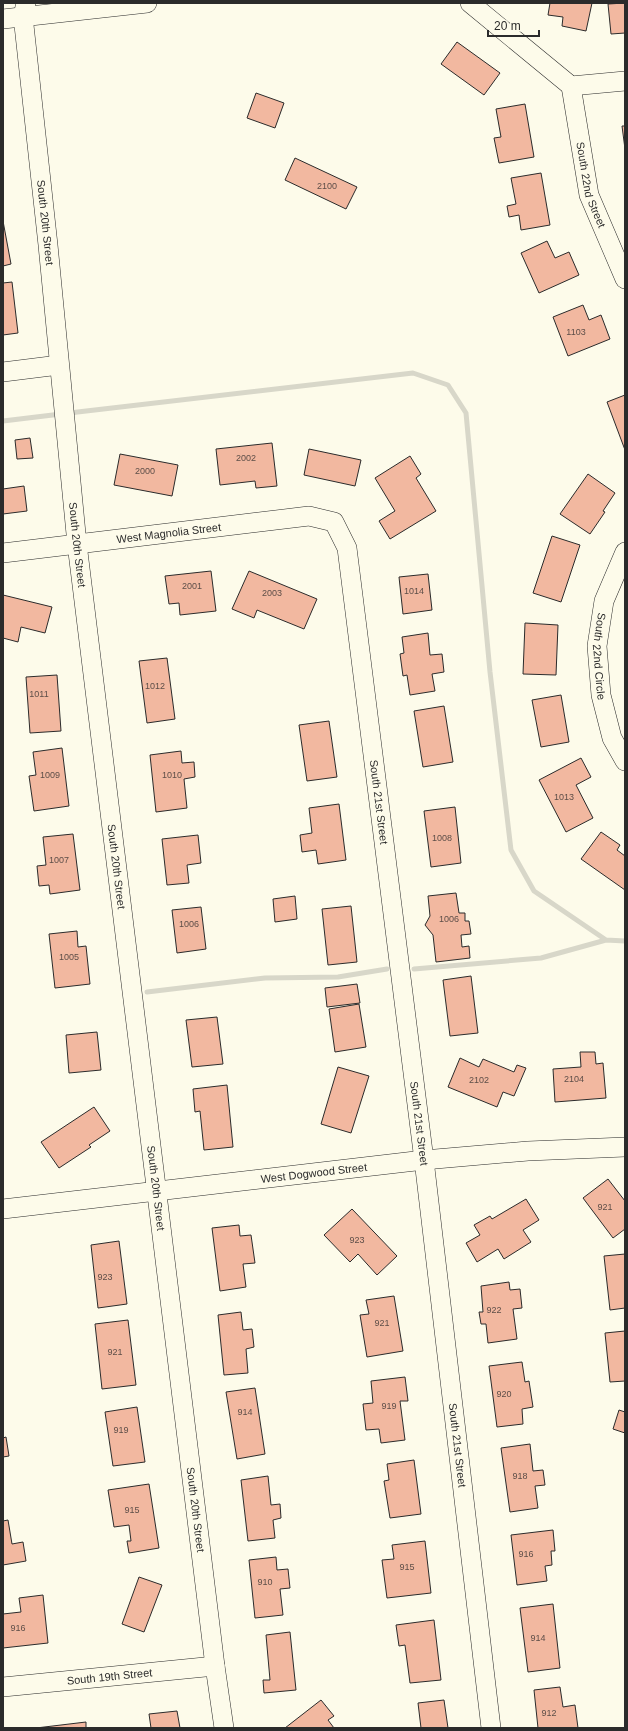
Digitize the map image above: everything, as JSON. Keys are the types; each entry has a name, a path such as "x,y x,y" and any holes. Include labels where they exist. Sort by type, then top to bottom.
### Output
{"street":[{"path":"3,19 24,10 146,3"},
{"path":"470,3 571,86 625,81"},
{"name":"South 20th Street","path":"24,10 77,544 158,1192 215,1666 224,1728"},
{"name":"South 22nd Street","path":"571,86 589,195 625,279"},
{"path":"3,372 59,365"},
{"name":"West Magnolia Street","path":"3,553 309,516 334,522"},
{"name":"South 21st Street","path":"334,522 347,548 424,1160 491,1728"},
{"name":"South 22nd Circle","path":"625,552 604,601 597,646 601,695 612,738 625,761"},
{"name":"West Dogwood Street","path":"3,1209 424,1160 528,1151 625,1147"},
{"name":"South 19th Street","path":"3,1687 215,1666"}],"building":[{"path":"550,3 592,3 586,31 562,26 563,17 548,15"},
{"path":"625,3 625,33 611,34 608,4"},
{"path":"457,42 500,73 484,95 441,64"},
{"path":"256,93 284,103 275,128 247,118"},
{"path":"525,104 534,157 499,163 494,138 501,137 496,109"},
{"path":"622,126 625,126 625,149"},
{"path":"295,158 357,187 346,209 285,180"},
{"path":"541,173 550,225 521,230 519,215 509,217 507,206 516,204 511,178"},
{"path":"3,221 11,264 3,266"},
{"path":"547,241 555,258 569,252 579,275 539,293 521,253"},
{"path":"12,282 18,333 3,335 3,283"},
{"path":"583,305 589,320 601,315 610,339 568,356 553,317"},
{"path":"625,395 625,450 607,402"},
{"path":"30,438 33,458 17,459 15,440"},
{"path":"272,443 277,486 256,488 255,481 220,485 216,449"},
{"path":"309,449 361,460 355,486 304,475"},
{"path":"120,454 178,465 172,496 114,485"},
{"path":"410,456 421,474 416,478 436,511 390,539 379,521 395,511 375,478"},
{"path":"588,474 615,493 603,511 605,512 590,534 560,514"},
{"path":"24,486 27,511 3,514 3,489"},
{"path":"552,536 580,545 561,602 533,593"},
{"path":"211,571 216,611 180,615 179,603 169,604 165,576"},
{"path":"249,571 317,599 304,629 257,610 254,618 232,609"},
{"path":"428,574 432,610 403,614 399,577"},
{"path":"3,595 52,607 45,633 21,627 18,642 3,638"},
{"path":"525,623 558,625 556,675 523,674"},
{"path":"428,633 430,655 442,654 444,672 432,674 435,691 410,695 407,675 403,676 400,654 404,653 402,637"},
{"path":"167,658 175,719 147,723 139,661"},
{"path":"57,675 61,731 30,733 26,677"},
{"path":"561,695 569,742 541,747 532,700"},
{"path":"444,706 453,762 423,767 414,711"},
{"path":"329,721 337,777 307,781 299,725"},
{"path":"62,748 69,806 34,811 29,776 36,775 33,752"},
{"path":"181,751 182,763 194,762 195,777 184,779 187,808 156,812 150,755"},
{"path":"581,758 591,777 576,785 593,818 566,832 539,780"},
{"path":"339,804 346,860 318,864 316,850 302,852 300,835 312,833 309,808"},
{"path":"455,807 461,863 431,867 424,811"},
{"path":"601,832 620,845 617,850 625,856 625,890 581,859"},
{"path":"73,834 80,890 50,894 49,885 39,886 37,866 46,865 43,837"},
{"path":"198,835 201,863 187,865 189,883 167,885 162,839"},
{"path":"456,893 459,913 465,913 465,921 469,921 471,934 461,935 462,947 469,946 470,958 436,962 433,935 425,925 430,916 428,896"},
{"path":"295,896 297,919 275,922 273,899"},
{"path":"351,906 357,962 328,965 322,909"},
{"path":"201,907 206,949 177,953 172,910"},
{"path":"77,931 78,947 86,946 90,984 55,988 49,934"},
{"path":"471,976 478,1033 450,1036 443,980"},
{"path":"357,984 360,1003 327,1007 325,988"},
{"path":"359,1004 366,1047 335,1052 329,1009"},
{"path":"217,1017 223,1064 192,1067 186,1020"},
{"path":"97,1032 101,1070 69,1073 66,1035"},
{"path":"580,1052 595,1052 596,1064 603,1063 606,1098 555,1102 553,1069 581,1067"},
{"path":"460,1058 479,1067 483,1059 514,1072 517,1065 526,1068 514,1096 503,1092 497,1107 448,1087"},
{"path":"338,1067 369,1076 351,1133 321,1124"},
{"path":"227,1085 233,1147 204,1150 200,1111 195,1112 193,1089"},
{"path":"94,1107 110,1131 89,1145 91,1147 59,1168 41,1142"},
{"path":"608,1179 625,1201 625,1229 613,1238 583,1198"},
{"path":"526,1199 539,1220 523,1230 531,1242 504,1259 498,1249 477,1262 466,1243 480,1235 474,1225 490,1216 492,1219"},
{"path":"352,1209 397,1256 377,1275 358,1254 350,1262 324,1235"},
{"path":"239,1225 240,1236 251,1235 255,1263 243,1264 246,1287 220,1291 212,1228"},
{"path":"119,1241 127,1304 98,1308 91,1245"},
{"path":"625,1254 625,1308 610,1310 604,1256"},
{"path":"509,1282 510,1290 520,1289 522,1308 513,1309 517,1339 488,1343 486,1324 481,1324 479,1312 483,1312 481,1286"},
{"path":"394,1296 403,1351 367,1357 360,1315 369,1314 366,1300"},
{"path":"241,1312 243,1330 252,1329 254,1347 246,1349 248,1373 224,1375 218,1315"},
{"path":"128,1320 136,1385 102,1389 95,1324"},
{"path":"625,1331 625,1381 610,1382 605,1333"},
{"path":"522,1362 525,1382 529,1381 533,1407 522,1409 523,1424 497,1427 489,1366"},
{"path":"405,1377 408,1401 400,1401 405,1440 381,1443 379,1429 366,1430 363,1404 373,1403 371,1381"},
{"path":"255,1388 265,1454 237,1459 226,1392"},
{"path":"137,1407 145,1462 113,1466 105,1412"},
{"path":"619,1410 625,1412 625,1433 613,1429"},
{"path":"6,1437 9,1456 3,1457 3,1438"},
{"path":"530,1444 533,1471 543,1470 545,1485 535,1486 538,1508 510,1512 501,1448"},
{"path":"414,1460 421,1514 390,1518 384,1481 389,1480 387,1464"},
{"path":"268,1476 271,1505 280,1504 281,1518 273,1520 275,1538 248,1541 241,1480"},
{"path":"149,1484 159,1548 129,1553 127,1541 131,1541 129,1525 114,1527 108,1490"},
{"path":"8,1520 12,1544 23,1542 26,1561 3,1565 3,1521"},
{"path":"553,1530 555,1551 551,1551 552,1565 545,1566 547,1581 517,1585 511,1535"},
{"path":"425,1541 431,1593 387,1598 382,1560 394,1559 392,1545"},
{"path":"276,1557 277,1570 288,1569 290,1588 280,1589 283,1615 255,1618 249,1560"},
{"path":"139,1577 162,1585 144,1632 122,1624"},
{"path":"43,1595 48,1643 3,1648 3,1614 21,1612 19,1598"},
{"path":"553,1604 560,1668 528,1672 520,1608"},
{"path":"434,1620 441,1680 410,1683 405,1645 399,1646 396,1625"},
{"path":"290,1632 296,1690 264,1693 263,1680 270,1680 266,1635"},
{"path":"560,1687 563,1707 575,1705 578,1728 538,1728 534,1690"},
{"path":"321,1700 334,1716 328,1720 334,1728 285,1728"},
{"path":"444,1700 448,1728 421,1728 418,1703"},
{"path":"177,1711 180,1728 151,1728 149,1714"},
{"path":"86,1722 86,1728 36,1728"}],"waterway":[{"path":"69,413 413,373 448,385 466,413 490,672 511,850 534,891 606,940 625,941"},
{"path":"3,421 61,414"},
{"path":"414,969 541,958 606,940"},
{"path":"147,992 265,978 338,977 387,969"}]}
